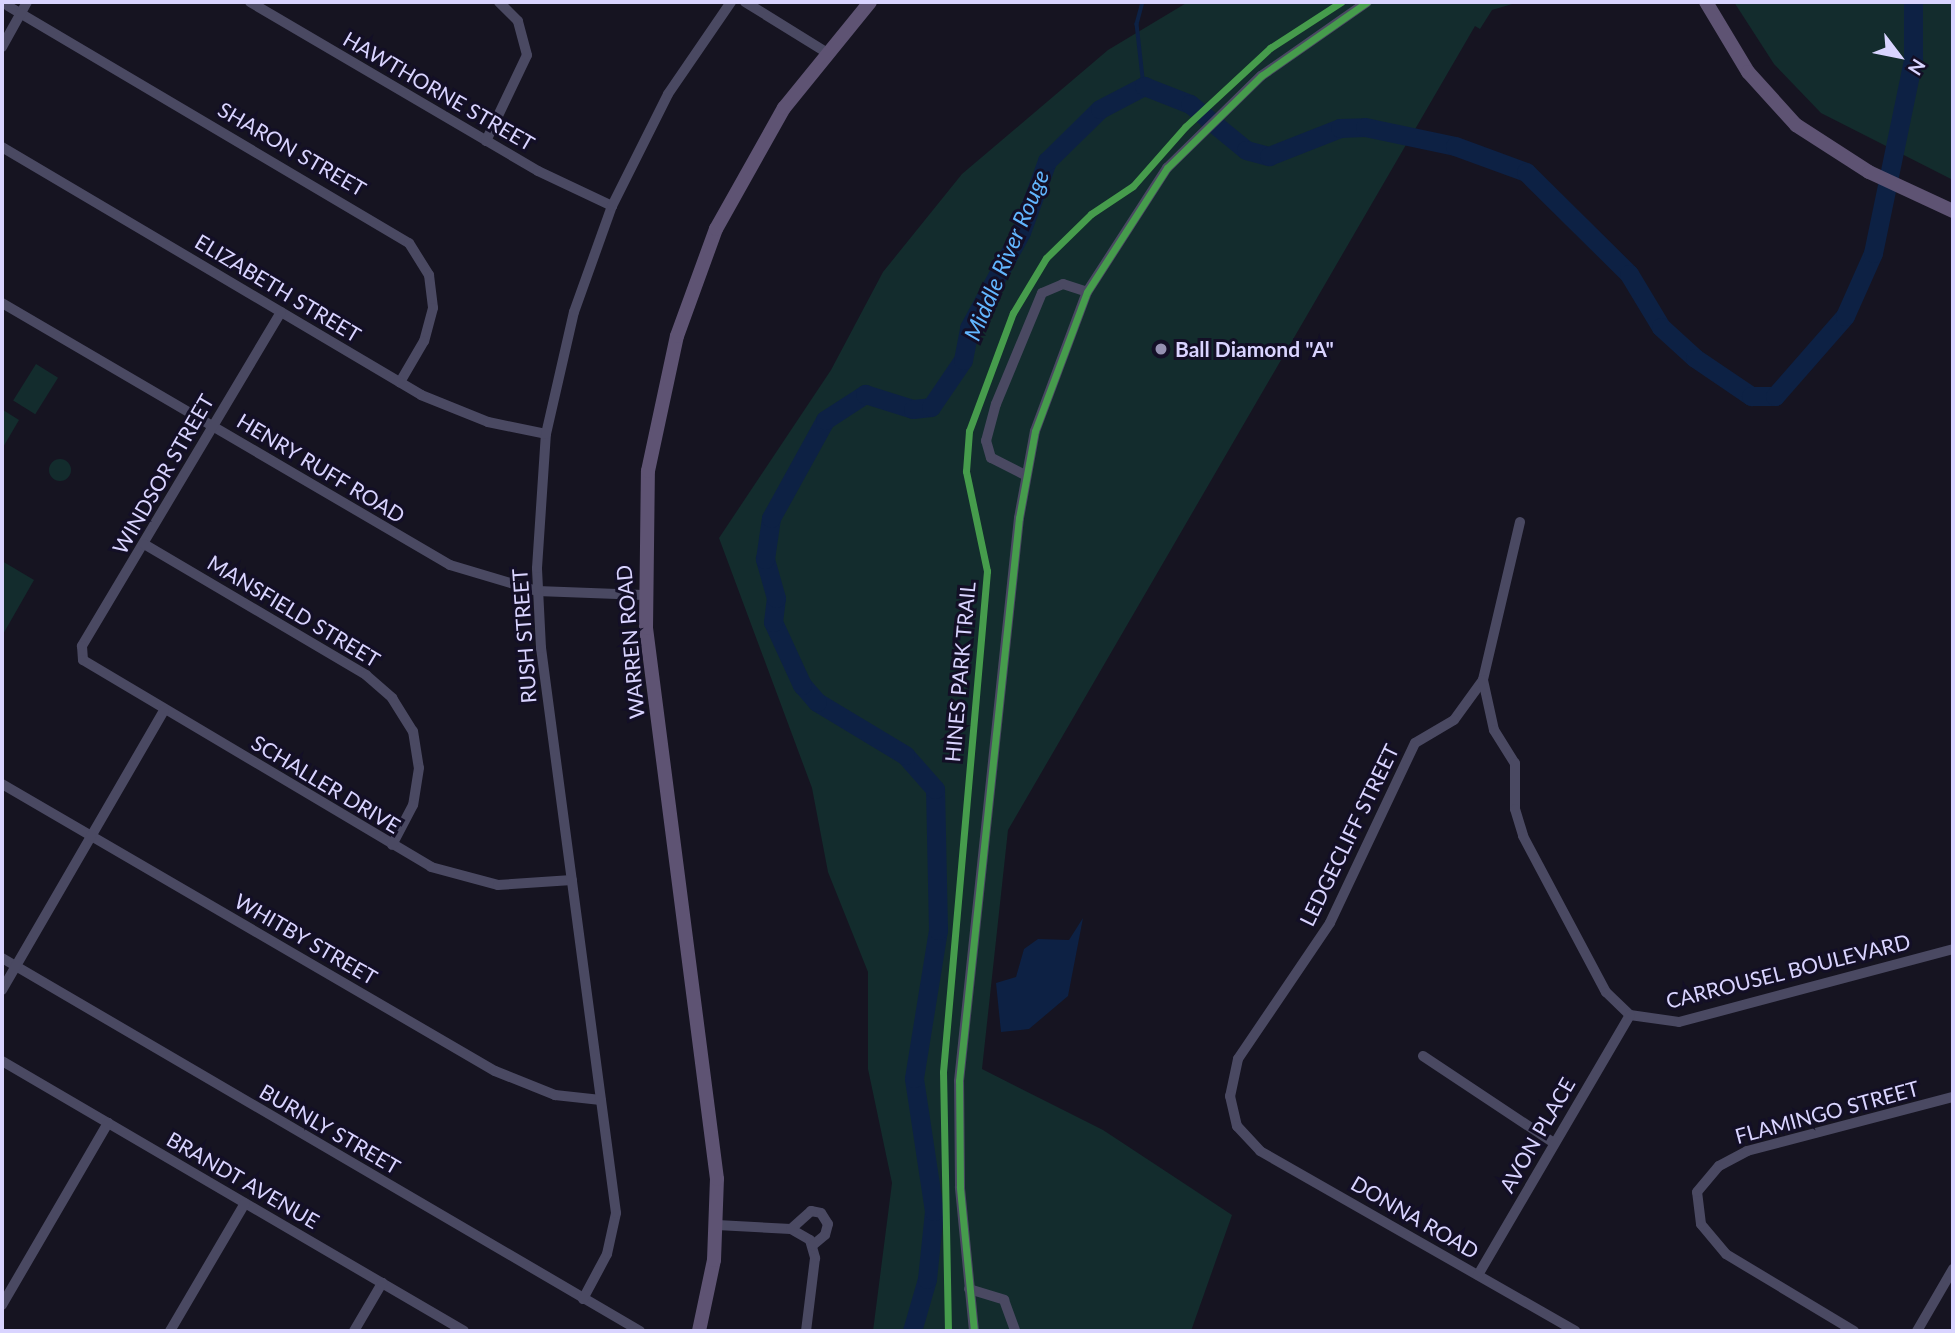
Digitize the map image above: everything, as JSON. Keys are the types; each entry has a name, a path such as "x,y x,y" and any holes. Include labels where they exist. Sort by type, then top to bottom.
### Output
{"main road":[{"name":"WARREN ROAD","path":"699,1331 717,1225 713,1129 644,595 653,438 686,306 751,160 826,52 870,2"},
{"path":"1706,2 1748,72 1783,113 1869,172 1953,211"}],"street":[{"path":"2,47 27,2"},
{"name":"HAWTHORNE STREET","path":"250,2 486,141 612,206"},
{"path":"486,141 527,55 518,21 499,2"},
{"name":"RUSH STREET","path":"583,1299 615,1224 537,591 546,434 574,312 612,206 667,94 731,2"},
{"path":"745,2 826,52"},
{"path":"974,1331 969,1289 959,1081 1025,475 1047,388 1087,292 1139,206 1196,136 1228,104 1367,2"},
{"path":"2,17 9,4"},
{"name":"SHARON STREET","path":"9,4 409,243 429,275 433,308 424,341 400,382"},
{"name":"ELIZABETH STREET","path":"2,147 400,382 470,416 546,434"},
{"path":"1025,475 992,458 986,441 996,404 1042,293 1063,284 1087,292"},
{"name":"HENRY RUFF ROAD","path":"2,303 213,425 419,549 486,579 537,591 644,595"},
{"name":"WINDSOR STREET","path":"82,656 144,544 281,312"},
{"name":"LEDGECLIFF STREET","path":"1240,1131 1230,1096 1238,1059 1330,923 1415,743 1454,720 1483,680 1520,522"},
{"name":"MANSFIELD STREET","path":"144,544 366,675 392,698 413,731 419,768 413,805 392,845"},
{"name":"SCHALLER DRIVE","path":"82,656 164,710 392,845 478,882 572,880"},
{"path":"1483,680 1494,730 1516,763 1515,808 1523,836 1606,992 1630,1015"},
{"path":"2,990 164,710"},
{"name":"WHITBY STREET","path":"2,783 495,1071 555,1095 601,1100"},
{"name":"CARROUSEL BOULEVARD","path":"1630,1015 1679,1021 1953,949"},
{"name":"BURNLY STREET","path":"2,958 640,1331"},
{"name":"AVON PLACE","path":"1478,1275 1630,1015"},
{"path":"1423,1056 1554,1143"},
{"name":"BRANDT AVENUE","path":"2,1061 464,1331"},
{"name":"FLAMINGO STREET","path":"1854,1331 1726,1254 1696,1206 1706,1178 1747,1151 1953,1097"},
{"path":"2,1305 108,1123"},
{"name":"DONNA ROAD","path":"1240,1131 1272,1158 1576,1331"},
{"path":"170,1331 245,1203"},
{"path":"791,1229 811,1211 821,1213 828,1224 825,1235 813,1245 806,1331"},
{"path":"717,1225 791,1229 813,1245"},
{"path":"1917,1331 1953,1269"},
{"path":"354,1331 382,1283"},
{"path":"969,1289 1004,1300 1015,1331"}],"green space":[{"path":"1188,2 1519,2 1492,10 1480,29 1475,26 1008,830 982,1069 1103,1130 1232,1215 1191,1331 873,1331 892,1183 868,1069 868,972 828,872 812,788 719,538 831,370 883,272 962,174 1108,50"},
{"path":"1734,2 1953,2 1953,180 1821,113 1774,64"},
{"path":"36,364 58,378 35,414 13,400"},
{"path":"3,410 19,420 2,449 2,412"},
{"path":"60,459 68,462 71,470 68,478 60,481 52,478 49,470 52,462"},
{"path":"2,561 34,580 2,636"}],"water":[{"path":"1083,918 1068,996 1029,1029 1001,1032 996,983 1016,977 1024,949 1038,939 1069,940"}],"waterway":[{"path":"1143,2 1137,24 1144,86"},
{"name":"Middle River Rouge","path":"912,1331 927,1279 934,1211 914,1078 938,930 935,789 905,755 817,702 802,685 773,622 776,598 765,559 771,518 825,420 865,394 913,409 931,407 963,360 969,328 1021,232 1047,161 1100,109 1144,86 1190,104 1246,150 1269,156 1340,128 1365,127 1455,146 1526,172 1629,274 1661,327 1695,358 1751,396 1775,396 1845,316 1873,253 1913,59 1913,2"}],"cycle path":[{"name":"HINES PARK TRAIL","path":"948,1331 943,1072 987,571 966,471 969,431 1013,313 1046,258 1091,214 1133,186 1185,127 1270,48 1341,2"},
{"path":"974,1331 960,1187 959,1081 1019,518 1035,431 1087,292 1167,168 1261,76 1367,2"}],"place":[{"name":"Ball Diamond \"A\"","path":"1161,349"}]}
